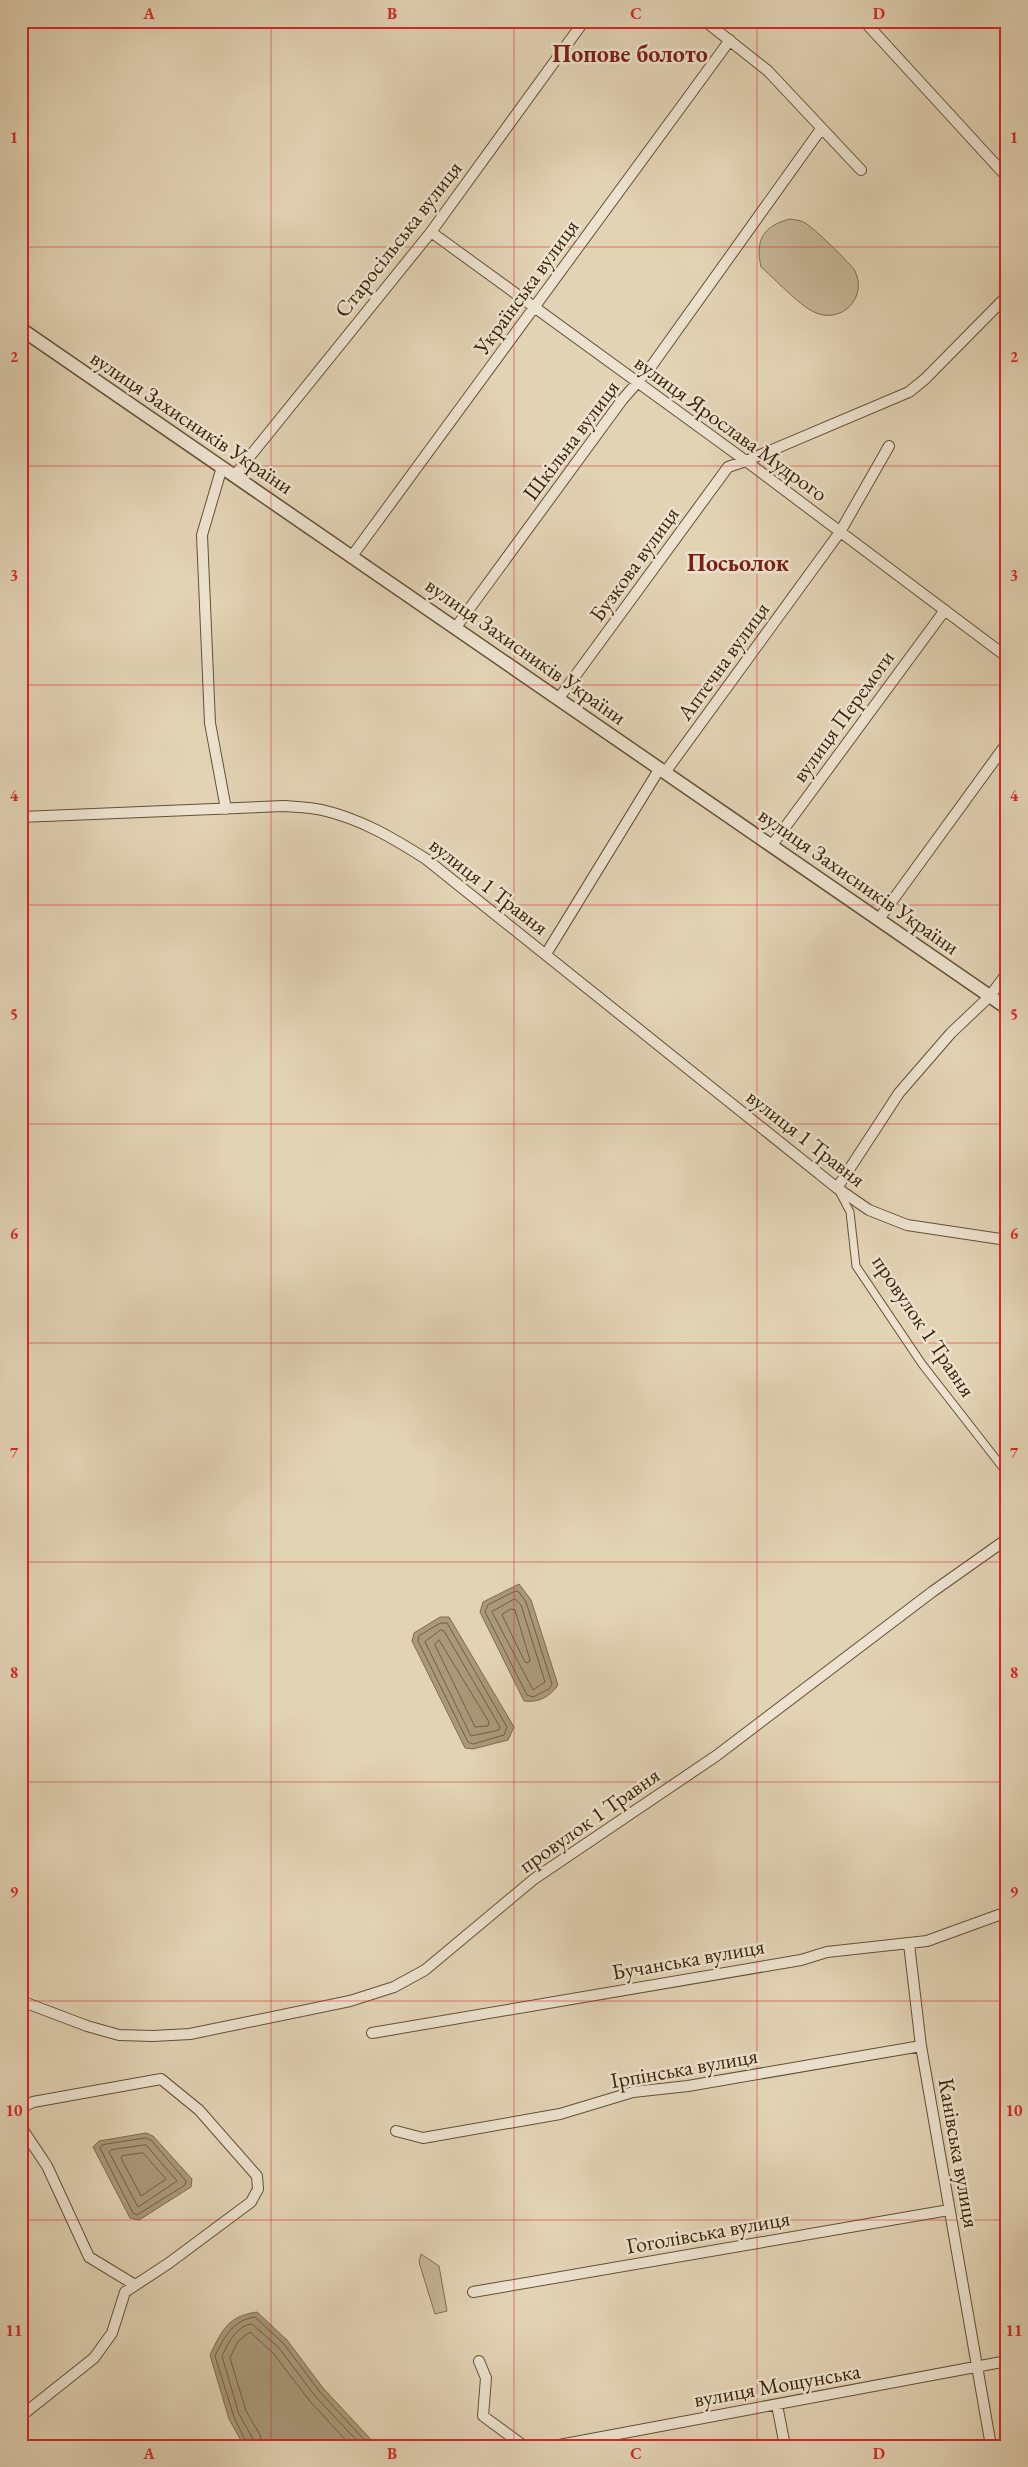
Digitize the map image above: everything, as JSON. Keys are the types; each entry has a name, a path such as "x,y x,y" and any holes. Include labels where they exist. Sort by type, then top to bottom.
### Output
{"street":[{"name":"Старосільська вулиця","path":"234,476 431,232 584,21"},
{"path":"705,21 768,71 861,170"},
{"path":"864,21 1007,177"},
{"name":"Українська вулиця","path":"352,556 730,40"},
{"name":"Шкільна вулиця","path":"456,627 622,400 637,383 734,252 821,129"},
{"name":"вулиця Ярослава Мудрого","path":"431,232 746,461 1007,657"},
{"name":"Бузкова вулиця","path":"559,698 728,467 909,392 925,380 1007,296"},
{"name":"вулиця Захисників України","path":"21,329 222,467"},
{"name":"Аптечна вулиця","path":"546,954 663,769 840,532 889,446"},
{"path":"226,809 210,723 202,535 222,467 234,476"},
{"name":"вулиця Захисників України","path":"234,476 663,769 1007,1008"},
{"name":"вулиця Перемоги","path":"772,845 944,610"},
{"path":"879,919 1007,744"},
{"name":"вулиця 1 Травня","path":"21,817 284,806 321,809 362,822 393,838 426,859 837,1188 869,1210 907,1225 1007,1240"},
{"path":"837,1188 898,1093 951,1033 990,996 1007,973"},
{"name":"провулок 1 Травня","path":"837,1188 850,1212 856,1266 922,1364 1007,1474"},
{"name":"провулок 1 Травня","path":"21,2001 87,2026 119,2035 153,2036 190,2034 350,2001 394,1987 426,1970 534,1879 716,1756 932,1592 1007,1539"},
{"name":"Бучанська вулиця","path":"372,2033 801,1960 827,1952 927,1941 1007,1912"},
{"name":"Канівська вулиця","path":"909,1944 921,2046 991,2446"},
{"name":"Ірпінська вулиця","path":"396,2131 423,2138 560,2114 633,2092 688,2086 921,2046"},
{"path":"21,2108 33,2102 161,2079 199,2110 257,2176 258,2189 251,2202 170,2263 125,2292 112,2334 94,2358 21,2416"},
{"path":"21,2127 47,2166 89,2257 135,2285"},
{"name":"Гоголівська вулиця","path":"473,2292 950,2210"},
{"path":"479,2361 486,2378 483,2416 524,2446"},
{"name":"вулиця Мощунська","path":"554,2446 1007,2361"},
{"path":"777,2405 785,2446"}],"shaded area":[{"path":"790,219 802,221 809,226 840,254 855,271 858,291 855,299 842,312 834,315 824,315 808,309 761,267 759,249 763,236 773,226"},
{"path":"421,2254 439,2266 447,2311 435,2314 419,2262"}],"water":[{"path":"519,1584 531,1600 558,1685 547,1696 534,1701 524,1701 480,1612 483,1602"},
{"path":"440,1617 449,1617 514,1727 508,1740 473,1749 465,1748 412,1641 414,1633"},
{"path":"146,2133 153,2136 192,2179 191,2187 139,2220 130,2218 93,2147 99,2141"},
{"path":"257,2312 287,2340 323,2388 377,2446 244,2446 229,2419 210,2355 222,2331 227,2326 239,2317"}],"district":[{"name":"Попове болото","path":"630,53"},
{"name":"Посьолок","path":"738,562"}]}
